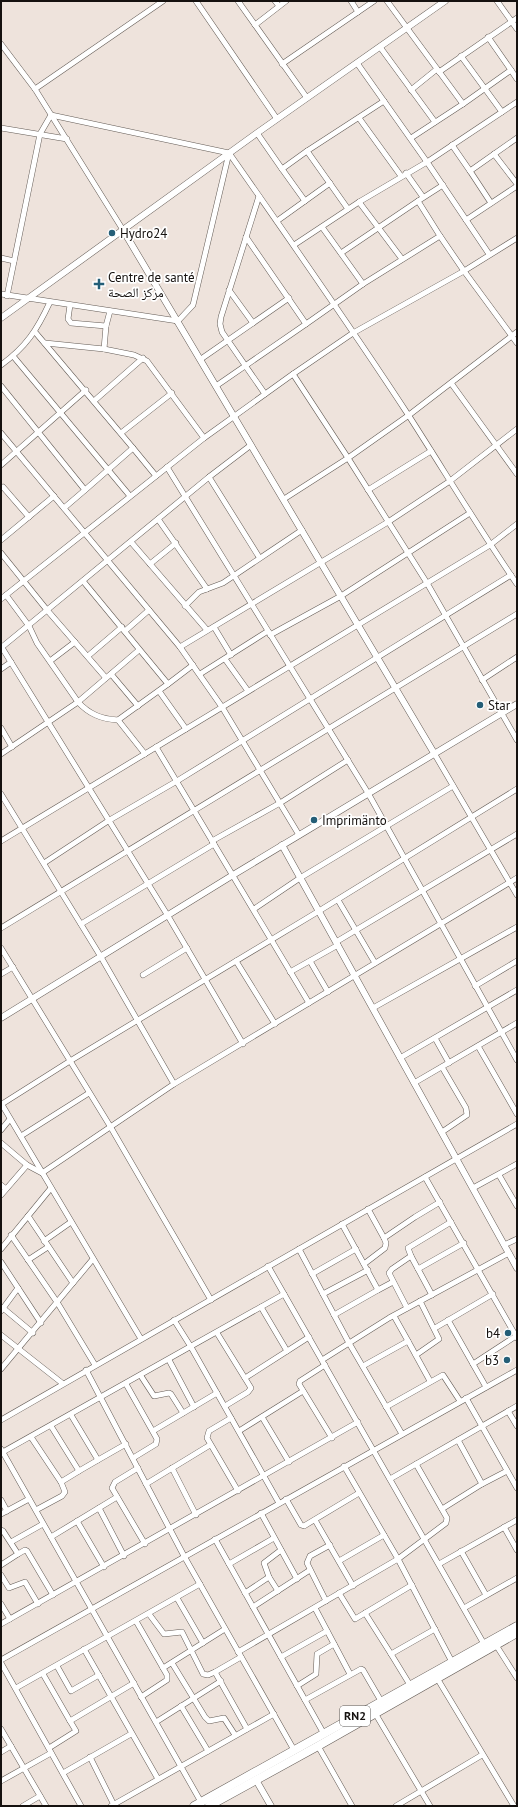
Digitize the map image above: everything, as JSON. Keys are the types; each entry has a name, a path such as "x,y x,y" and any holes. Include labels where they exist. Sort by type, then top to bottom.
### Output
{"highway":[{"name":"RN2","path":"202,1805 294,1750 517,1626"},
{"name":"RN2","path":"202,1805 256,1780 517,1633"}],"street":[{"path":"35,89 163,1"},
{"path":"196,1 277,119"},
{"path":"238,1 306,98"},
{"path":"275,1 279,6"},
{"path":"255,25 286,1"},
{"path":"351,1 358,12"},
{"path":"282,64 374,1"},
{"path":"387,1 463,104"},
{"path":"1,318 256,133 445,1"},
{"path":"497,1 517,29"},
{"path":"411,90 438,70 462,56 517,18"},
{"path":"488,37 517,79"},
{"path":"1,44 35,89 123,230 284,499 517,896"},
{"path":"380,47 435,122"},
{"path":"462,56 502,112"},
{"path":"357,63 411,138 489,254"},
{"path":"411,138 511,70"},
{"path":"282,169 384,101"},
{"path":"294,245 359,202 427,162 517,102"},
{"path":"7,296 40,134 51,115"},
{"path":"51,115 229,153 294,245 409,415 490,545 517,584"},
{"path":"359,118 423,197"},
{"path":"1,129 67,139"},
{"path":"256,133 304,201"},
{"path":"470,170 517,139"},
{"path":"452,145 491,203"},
{"path":"308,151 348,209"},
{"path":"178,321 193,305 229,153"},
{"path":"466,220 517,185 494,154"},
{"path":"277,221 330,183"},
{"path":"341,253 443,185"},
{"path":"259,196 229,290 220,324 222,332 265,394"},
{"path":"418,201 464,271 517,342"},
{"path":"359,202 402,259"},
{"path":"322,227 363,284"},
{"path":"216,386 363,284 440,236"},
{"path":"246,237 306,324"},
{"path":"1,600 167,466 293,374 353,333 464,271 489,254 517,238"},
{"path":"1,258 14,261"},
{"path":"229,290 253,323"},
{"path":"1,294 178,321"},
{"path":"201,359 288,298"},
{"path":"1,366 13,356 35,332 50,302"},
{"path":"70,305 68,319 71,323 106,326"},
{"path":"104,349 106,326 110,311"},
{"path":"35,332 86,390 156,476"},
{"path":"284,499 348,458 409,415 517,332"},
{"path":"45,343 104,349 143,358 153,368 204,438"},
{"path":"13,356 130,496"},
{"path":"94,401 143,358"},
{"path":"293,374 427,583 517,740"},
{"path":"451,383 495,446 517,474"},
{"path":"1,386 85,490"},
{"path":"1,465 86,390"},
{"path":"121,433 172,393"},
{"path":"180,647 388,522 450,481 517,429"},
{"path":"1,433 180,647 222,707 299,835"},
{"path":"243,1044 148,883 1,647 29,626 209,477 251,445"},
{"path":"64,508 133,448"},
{"path":"368,490 431,451"},
{"path":"167,466 368,793 500,1033 517,1060"},
{"path":"209,477 259,557"},
{"path":"2,487 29,517"},
{"path":"1,540 54,496"},
{"path":"200,674 269,633 341,596 407,552 470,513"},
{"path":"158,519 207,589"},
{"path":"1,841 490,545 517,524"},
{"path":"185,606 199,592 217,586 302,530"},
{"path":"131,542 207,630"},
{"path":"150,564 176,543"},
{"path":"1,553 75,642 138,706"},
{"path":"44,863 108,821 176,781 511,575"},
{"path":"83,581 168,684"},
{"path":"6,595 29,626 37,642 78,702 85,709 96,716 118,720 145,754"},
{"path":"88,656 149,610"},
{"path":"1,928 517,614"},
{"path":"214,626 231,655"},
{"path":"50,661 75,642"},
{"path":"1,754 78,702 139,650"},
{"path":"482,680 517,657"},
{"path":"225,659 248,691"},
{"path":"1,669 11,662"},
{"path":"118,720 193,665"},
{"path":"159,691 186,729"},
{"path":"1,1018 282,845 517,704"},
{"path":"1,728 12,747"},
{"path":"156,747 254,909 308,1003"},
{"path":"81,924 348,760"},
{"path":"254,909 300,878 453,786"},
{"path":"141,1339 2,1104 70,1061 338,900 517,789"},
{"path":"1,794 101,957 174,1084"},
{"path":"290,972 337,944 356,930 517,834"},
{"path":"282,845 517,1268"},
{"path":"42,1173 174,1084 243,1044 308,1003 517,878"},
{"path":"338,900 375,963"},
{"path":"373,1008 517,927"},
{"path":"1,948 110,1126 211,1300"},
{"path":"143,975 187,948"},
{"path":"236,961 275,1024"},
{"path":"310,961 328,992"},
{"path":"475,986 517,961"},
{"path":"1,974 13,967"},
{"path":"400,1058 517,990"},
{"path":"414,1083 517,1023"},
{"path":"435,1038 449,1064"},
{"path":"478,1046 517,1114"},
{"path":"442,1067 466,1108 467,1115 442,1132"},
{"path":"21,1136 89,1093"},
{"path":"1,1130 10,1119"},
{"path":"1,1420 94,1365 211,1300 517,1124"},
{"path":"1,1143 27,1165 42,1173"},
{"path":"473,1188 517,1164"},
{"path":"1,1195 27,1165"},
{"path":"498,1175 517,1206"},
{"path":"425,1177 517,1337 473,1364"},
{"path":"1,1185 6,1189"},
{"path":"2,1245 52,1188"},
{"path":"384,1238 440,1202"},
{"path":"364,1264 384,1248 386,1243 368,1209"},
{"path":"28,1216 73,1283"},
{"path":"44,1241 71,1222"},
{"path":"432,1295 408,1250 409,1246 451,1222"},
{"path":"342,1224 378,1290"},
{"path":"11,1235 57,1302 94,1365"},
{"path":"504,1245 517,1239"},
{"path":"418,1269 464,1243"},
{"path":"28,1260 48,1247"},
{"path":"299,1249 334,1315 402,1434"},
{"path":"312,1274 356,1249"},
{"path":"332,1438 299,1384 300,1381 350,1343 407,1308 509,1253"},
{"path":"407,1308 389,1275 390,1271 411,1256"},
{"path":"1,1370 33,1333 93,1258"},
{"path":"1,1262 41,1323"},
{"path":"268,1266 484,1644"},
{"path":"323,1294 368,1270"},
{"path":"334,1315 393,1282"},
{"path":"18,1288 2,1310 33,1333"},
{"path":"202,1805 142,1696 2,1452 141,1376 284,1294"},
{"path":"435,1328 493,1294"},
{"path":"416,1355 438,1340 439,1336 420,1302"},
{"path":"260,1307 287,1351"},
{"path":"394,1316 430,1381"},
{"path":"174,1320 192,1347 279,1503"},
{"path":"448,1320 486,1387"},
{"path":"217,1332 251,1388 225,1406"},
{"path":"1,1335 62,1384"},
{"path":"245,1378 309,1337"},
{"path":"363,1366 408,1341"},
{"path":"169,1360 194,1407"},
{"path":"86,1370 184,1556 294,1750"},
{"path":"1,1660 517,1370"},
{"path":"386,1408 430,1381 443,1375 460,1401"},
{"path":"141,1376 154,1396 169,1393 171,1394 183,1413"},
{"path":"126,1384 157,1439 156,1444 132,1458"},
{"path":"239,1431 303,1391"},
{"path":"153,1431 217,1393"},
{"path":"466,1398 516,1486"},
{"path":"390,1479 517,1406"},
{"path":"508,1411 517,1426"},
{"path":"71,1415 98,1460"},
{"path":"262,1417 289,1462"},
{"path":"231,1418 209,1431 207,1438 238,1491"},
{"path":"1,1624 170,1530 358,1422"},
{"path":"51,1426 79,1471"},
{"path":"31,1437 61,1482 65,1492 36,1510"},
{"path":"458,1440 482,1484"},
{"path":"61,1482 126,1444"},
{"path":"146,1484 210,1445"},
{"path":"149,1614 164,1634 167,1635 182,1632 203,1674 208,1675 215,1672 269,1634 398,1559 446,1523 447,1518 416,1464"},
{"path":"344,1466 398,1559 452,1662"},
{"path":"138,1468 112,1485 112,1488 145,1544"},
{"path":"172,1468 196,1515"},
{"path":"442,1509 482,1484 507,1471"},
{"path":"286,1499 302,1526 315,1520 360,1493"},
{"path":"51,1537 117,1497"},
{"path":"1,1514 29,1498"},
{"path":"1,1500 7,1511"},
{"path":"99,1508 124,1556"},
{"path":"261,1514 297,1579"},
{"path":"315,1520 353,1586"},
{"path":"439,1564 517,1520"},
{"path":"77,1521 104,1567"},
{"path":"11,1542 43,1524"},
{"path":"504,1527 517,1550"},
{"path":"1,1530 11,1542 18,1554"},
{"path":"339,1561 384,1535"},
{"path":"229,1564 274,1538"},
{"path":"215,1539 324,1734"},
{"path":"326,1601 310,1570 307,1560 310,1556 330,1545"},
{"path":"1,1565 25,1550 27,1551 53,1595"},
{"path":"278,1591 269,1577 264,1563 281,1550"},
{"path":"461,1551 486,1595"},
{"path":"253,1607 310,1570"},
{"path":"1,1575 10,1588 25,1582 38,1604"},
{"path":"245,1593 269,1577"},
{"path":"464,1608 517,1578"},
{"path":"16,1688 200,1584"},
{"path":"339,1593 354,1618 412,1586"},
{"path":"177,1598 203,1643"},
{"path":"1,1604 10,1619"},
{"path":"315,1608 350,1674"},
{"path":"365,1613 410,1685"},
{"path":"136,1621 167,1675 167,1680 142,1696"},
{"path":"163,1668 225,1629"},
{"path":"391,1654 435,1629"},
{"path":"281,1657 327,1631"},
{"path":"297,1686 316,1674 317,1654 334,1644"},
{"path":"496,1645 517,1678"},
{"path":"84,1649 131,1734 158,1779"},
{"path":"1,1663 81,1806"},
{"path":"172,1663 207,1720 224,1718 235,1735"},
{"path":"57,1666 71,1691 99,1675"},
{"path":"305,1700 360,1669 363,1670 381,1701"},
{"path":"215,1672 247,1729"},
{"path":"1,1781 76,1732 43,1674"},
{"path":"437,1678 514,1806"},
{"path":"156,1722 221,1681"},
{"path":"70,1721 134,1683"},
{"path":"181,1706 208,1751"},
{"path":"375,1713 430,1806"},
{"path":"90,1757 112,1805 274,1714"},
{"path":"1,1729 46,1806"},
{"path":"63,1772 131,1734"},
{"path":"1,1752 11,1746"},
{"path":"318,1746 352,1806"},
{"path":"396,1806 482,1755"},
{"path":"256,1780 271,1806"},
{"path":"23,1806 40,1796"}],"place":[{"name":"Hydro24","path":"112,233"},
{"name":"Centre de santé مركز الصحة","path":"99,284"},
{"name":"Star","path":"480,705"},
{"name":"Imprimänto","path":"314,820"},
{"name":"b4","path":"508,1333"},
{"name":"b3","path":"507,1360"}]}
